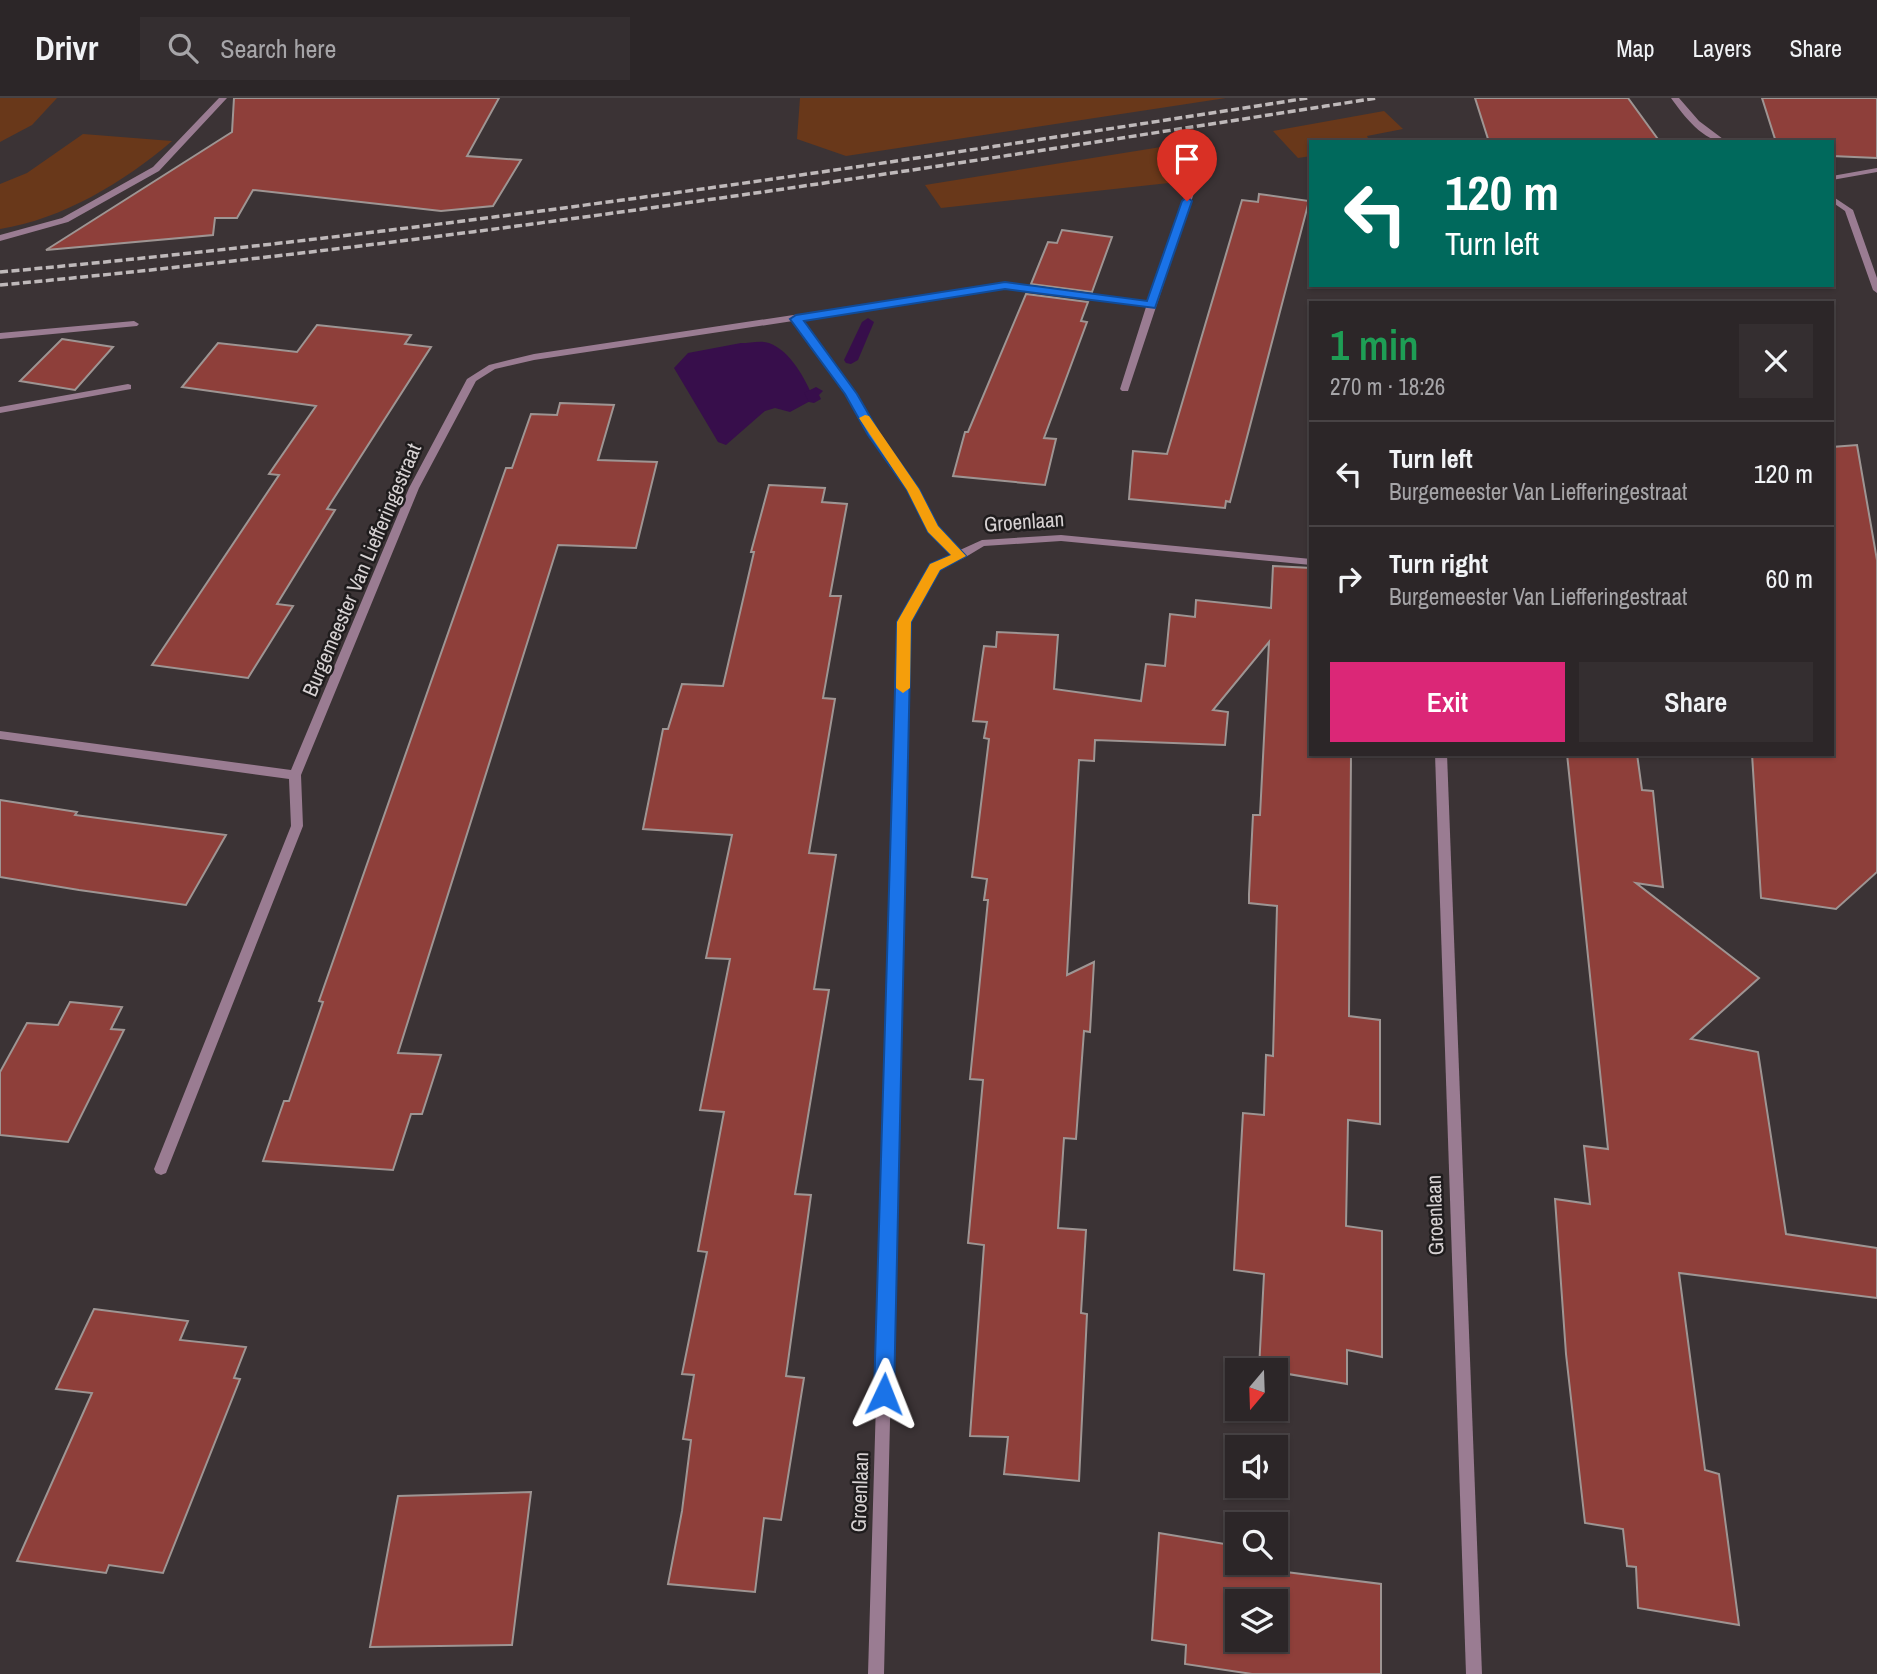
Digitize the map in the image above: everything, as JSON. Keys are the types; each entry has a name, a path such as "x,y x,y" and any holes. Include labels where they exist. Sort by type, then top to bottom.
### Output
{"street":[{"path":"0,239 65,220 156,169 223,98"},
{"path":"1675,98 1689,117 1706,133 1719,140"},
{"path":"1125,389 1205,148"},
{"path":"1834,178 1877,170"},
{"path":"1834,199 1849,210 1877,290"},
{"name":"Burgemeester Van Liefferingestraat","path":"161,1169 297,826 295,775 414,488 472,379 492,367 534,357 1005,286 1151,305"},
{"path":"796,319 851,394 874,435 913,489 932,529 960,556"},
{"path":"0,336 134,324"},
{"path":"0,410 128,387"},
{"name":"Groenlaan","path":"876,1674 904,622 935,567 982,543 1060,538 1309,562"},
{"path":"0,735 295,775"},
{"name":"Groenlaan","path":"1441,756 1474,1674"}],"shaded area":[{"path":"0,98 57,98 32,125 0,142"},
{"path":"800,98 1226,98 846,156 797,139"},
{"path":"1384,111 1403,129 1367,136 1369,140 1309,140 1309,156 1298,158 1273,131"},
{"path":"83,134 172,141 134,171 92,197 47,217 0,229 0,184 27,173"},
{"path":"1161,147 1187,181 941,208 925,185"},
{"path":"766,342 784,352 802,375 814,399 790,412 775,408 765,411 726,445 718,442 674,368 688,353 741,343"}],"building":[{"path":"234,98 499,98 467,156 521,160 493,206 441,211 253,190 237,218 215,218 213,235 46,250 232,132"},
{"path":"1475,98 1628,98 1659,140 1488,140"},
{"path":"1762,98 1877,98 1877,158 1834,156 1834,140 1775,140"},
{"path":"1259,194 1309,201 1230,502 1226,501 1225,508 1129,499 1133,451 1167,454 1242,200 1258,202"},
{"path":"1062,230 1112,237 1092,292 1031,284 1048,242 1057,243"},
{"path":"1026,294 1088,302 1081,321 1087,322 1044,438 1056,439 1045,485 953,476 965,432 968,432"},
{"path":"317,325 411,335 405,344 431,347 327,509 335,510 277,604 293,606 248,678 152,665 279,475 269,474 316,406 182,387 218,343 297,352"},
{"path":"62,339 113,347 75,390 20,381"},
{"path":"560,403 614,405 598,460 657,462 636,548 558,545 398,1053 441,1055 422,1114 411,1114 393,1170 263,1161 284,1101 289,1101 323,1002 319,1001 506,468 512,468 531,414 557,415"},
{"path":"1857,445 1877,560 1877,872 1836,909 1761,898 1752,756 1834,756 1834,447"},
{"path":"769,485 825,488 822,502 847,504 830,596 841,596 823,698 835,699 809,853 836,855 814,989 829,990 795,1194 811,1195 786,1376 804,1378 781,1520 764,1518 755,1592 668,1584 682,1511 691,1440 683,1439 694,1375 682,1374 707,1252 698,1251 724,1112 700,1110 730,959 706,958 732,835 643,829 663,729 668,729 682,684 723,686 754,552 751,552"},
{"path":"1273,566 1309,568 1309,756 1351,756 1349,1016 1380,1020 1380,1124 1348,1120 1346,1226 1382,1231 1382,1357 1347,1350 1347,1384 1288,1374 1288,1358 1260,1358 1264,1274 1234,1270 1243,1113 1264,1115 1266,1055 1273,1056 1277,906 1249,903 1253,815 1260,815 1269,642 1213,710 1228,712 1225,745 1095,740 1094,761 1079,760 1067,975 1094,962 1090,1032 1084,1031 1076,1139 1064,1138 1058,1228 1086,1230 1081,1313 1087,1314 1079,1481 1004,1474 1008,1437 970,1436 984,1245 968,1243 983,1080 970,1079 988,900 984,900 987,879 972,877 989,739 984,738 987,722 973,721 984,646 996,647 997,632 1058,635 1054,689 1141,701 1146,664 1165,666 1170,614 1195,617 1196,600 1271,608"},
{"path":"1567,756 1637,756 1642,790 1653,791 1663,887 1636,883 1759,978 1691,1039 1758,1052 1786,1234 1877,1248 1877,1298 1679,1273 1705,1470 1719,1474 1739,1625 1638,1608 1636,1567 1627,1566 1623,1529 1585,1523 1566,1354 1555,1199 1590,1204 1584,1146 1608,1149"},
{"path":"0,800 77,812 75,815 226,835 186,905 79,890 0,877"},
{"path":"70,1002 122,1007 111,1029 124,1030 68,1142 0,1135 0,1072 27,1023 58,1025"},
{"path":"94,1309 188,1321 180,1340 246,1347 234,1378 240,1379 163,1573 109,1565 106,1573 17,1561 92,1393 56,1389"},
{"path":"531,1492 512,1645 370,1647 398,1496"},
{"path":"1159,1533 1225,1544 1225,1575 1288,1575 1288,1572 1381,1584 1381,1674 1252,1674 1185,1664 1186,1645 1152,1640"}],"waterway":[{"path":"851,360 868,322"},
{"path":"814,399 811,393 816,391"}],"railway":[{"path":"0,272 328,238 656,196 1308,98"},
{"path":"0,285 173,268 518,226 1034,152 1377,98"}],"slow traffic":[{"path":"865,418 913,489 932,529 960,556 935,567 904,622 903,688"}],"route":[{"path":"884,1394 904,622 935,567 960,556 932,529 913,489 874,435 851,394 796,319 1005,286 1151,305 1187,201"}]}
